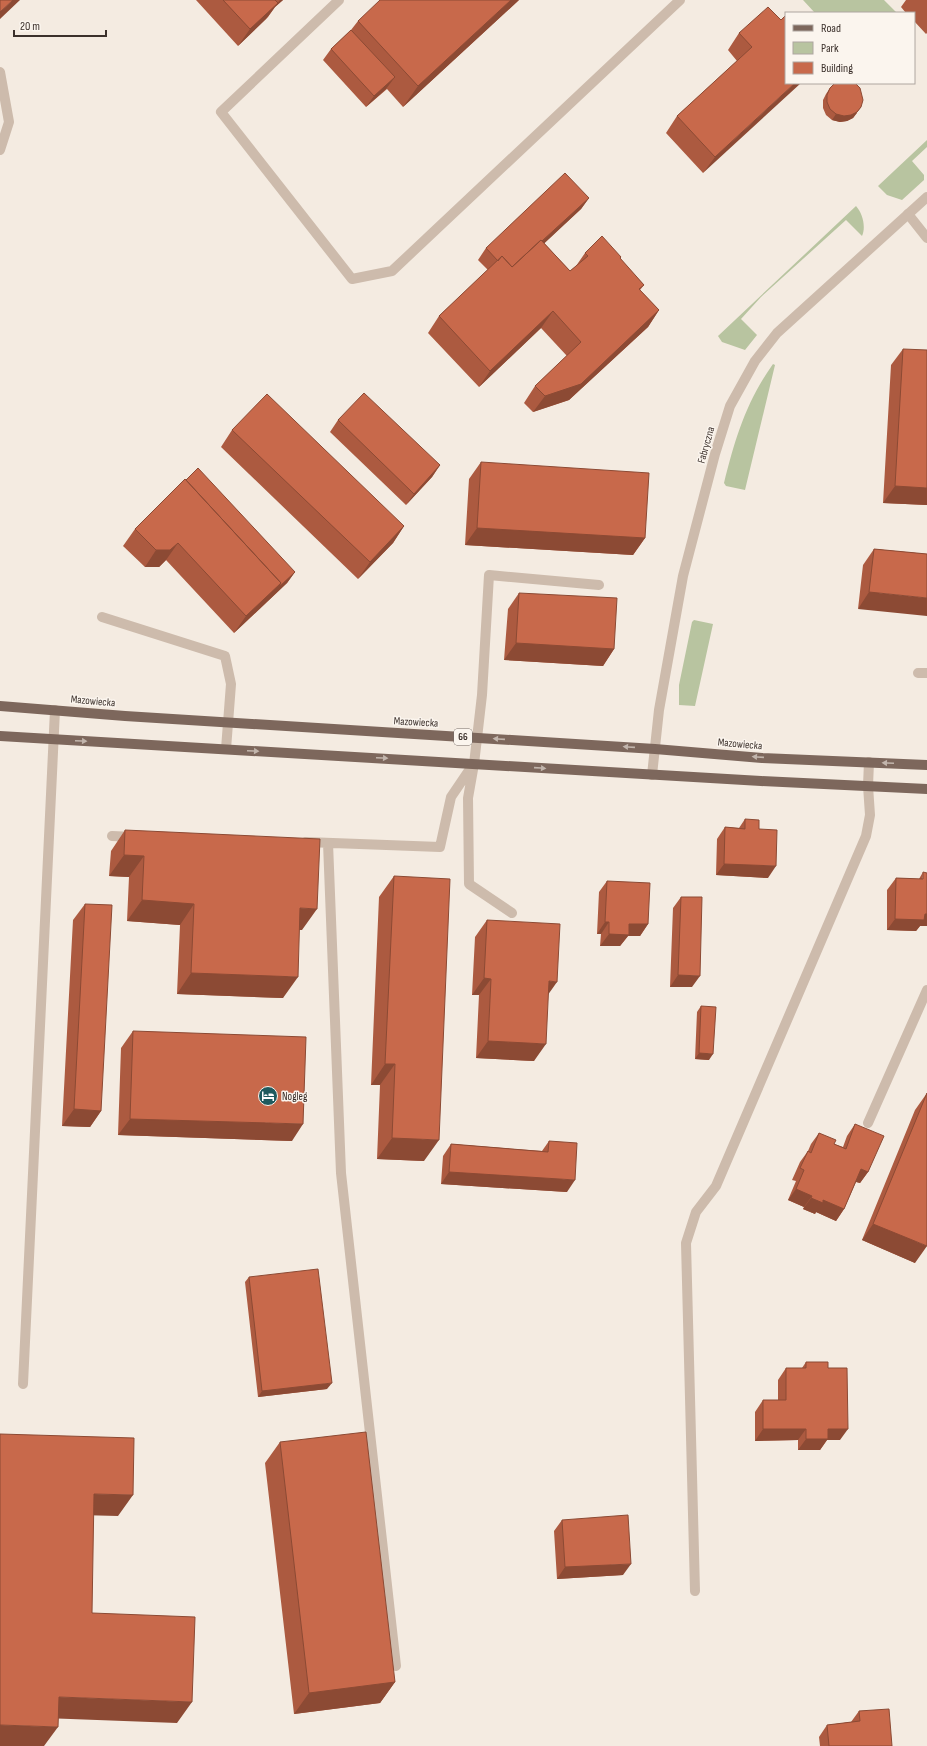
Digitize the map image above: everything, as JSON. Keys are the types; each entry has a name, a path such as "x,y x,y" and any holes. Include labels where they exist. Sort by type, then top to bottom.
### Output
{"main road":[{"name":"Mazowiecka","path":"0,706 125,716 655,749 762,758 927,765"},
{"path":"0,736 652,775 927,789"}],"street":[{"path":"339,0 221,112 352,279 392,272 680,0"},
{"path":"0,72 9,122 0,150"},
{"name":"Fabryczna","path":"652,775 659,710 683,576 715,454 730,406 755,361 777,333 927,197"},
{"path":"908,214 927,238"},
{"path":"512,913 469,884 468,798 474,764 482,695 489,575 599,585"},
{"path":"102,617 225,656 231,684 226,749"},
{"path":"23,1384 55,710"},
{"path":"695,1591 686,1243 696,1212 716,1186 866,836 870,815 868,786 869,762"},
{"path":"298,842 440,847 451,797 474,764"},
{"path":"112,836 143,837"},
{"path":"328,843 342,1173 396,1666"},
{"path":"868,1123 927,990"}],"green space":[{"path":"803,0 884,0 896,12 814,12"},
{"path":"927,140 927,147 912,161 924,175 924,180 902,200 887,195 878,186"},
{"path":"856,206 863,221 864,229 862,236 846,220 761,297 741,319 757,335 745,350 722,342 718,336"},
{"path":"773,364 775,365 745,490 726,486 724,483 732,451 742,421 756,392"},
{"path":"694,620 713,624 695,706 679,705 679,685 692,622"}],"building":[{"path":"0,0 13,0 0,12"},
{"path":"223,0 275,0 278,3 250,29"},
{"path":"380,0 511,0 418,86 358,21"},
{"path":"768,7 781,20 785,16 785,84 794,84 715,157 677,116 752,47 739,33"},
{"path":"351,30 395,77 374,96 331,49"},
{"path":"834,84 856,84 860,88 863,100 861,107 857,112 851,115 844,116 836,114 830,109 827,102 827,95 830,88"},
{"path":"565,173 589,198 512,267 502,256 498,261 486,248"},
{"path":"602,236 644,285 639,289 659,310 581,384 545,396 535,386 581,342 553,311 490,371 439,316 502,256 512,267 541,240 570,271 588,256 585,253"},
{"path":"903,349 927,350 927,488 895,486"},
{"path":"364,393 440,465 414,494 338,420"},
{"path":"267,394 404,526 370,562 232,430"},
{"path":"481,462 649,473 645,538 477,528"},
{"path":"198,468 295,572 278,588 281,583 186,480"},
{"path":"185,479 281,583 246,616 178,543 170,550 156,550 135,529"},
{"path":"874,549 927,554 927,598 869,592"},
{"path":"519,593 617,598 614,649 516,643"},
{"path":"745,819 759,820 759,829 777,830 776,866 724,864 725,827 745,829"},
{"path":"125,830 320,839 317,909 300,908 298,977 191,973 194,904 142,900 144,856 124,855"},
{"path":"923,872 927,873 927,914 925,914 924,920 895,919 896,878 923,879"},
{"path":"394,876 450,879 439,1140 392,1138 395,1064 385,1064"},
{"path":"607,881 650,883 648,924 629,924 629,935 609,934 609,922 605,922"},
{"path":"681,897 702,897 700,976 678,975"},
{"path":"85,904 112,905 101,1111 74,1109"},
{"path":"487,920 560,924 557,982 549,981 546,1044 488,1041 491,979 484,978"},
{"path":"701,1006 716,1007 713,1054 699,1053"},
{"path":"133,1031 306,1037 303,1124 130,1119"},
{"path":"927,1093 927,1246 873,1224"},
{"path":"855,1124 884,1136 868,1172 861,1169 844,1209 823,1200 823,1203 811,1198 812,1196 796,1189 804,1170 800,1168 808,1151 811,1153 819,1133 836,1140 834,1144 846,1149"},
{"path":"549,1141 577,1143 575,1180 449,1172 451,1144 548,1152"},
{"path":"318,1269 332,1383 262,1391 249,1277"},
{"path":"806,1362 828,1362 828,1368 847,1368 848,1429 828,1429 828,1439 806,1439 806,1429 763,1429 763,1400 786,1400 786,1368 806,1368"},
{"path":"366,1432 395,1682 309,1693 280,1442"},
{"path":"0,1434 134,1438 133,1495 94,1494 92,1613 195,1617 192,1702 59,1697 58,1727 0,1725"},
{"path":"628,1515 631,1564 565,1567 562,1520"},
{"path":"889,1709 892,1746 829,1746 827,1725 860,1721 859,1711"}],"place":[{"name":"Nogleg","path":"268,1096"}]}
